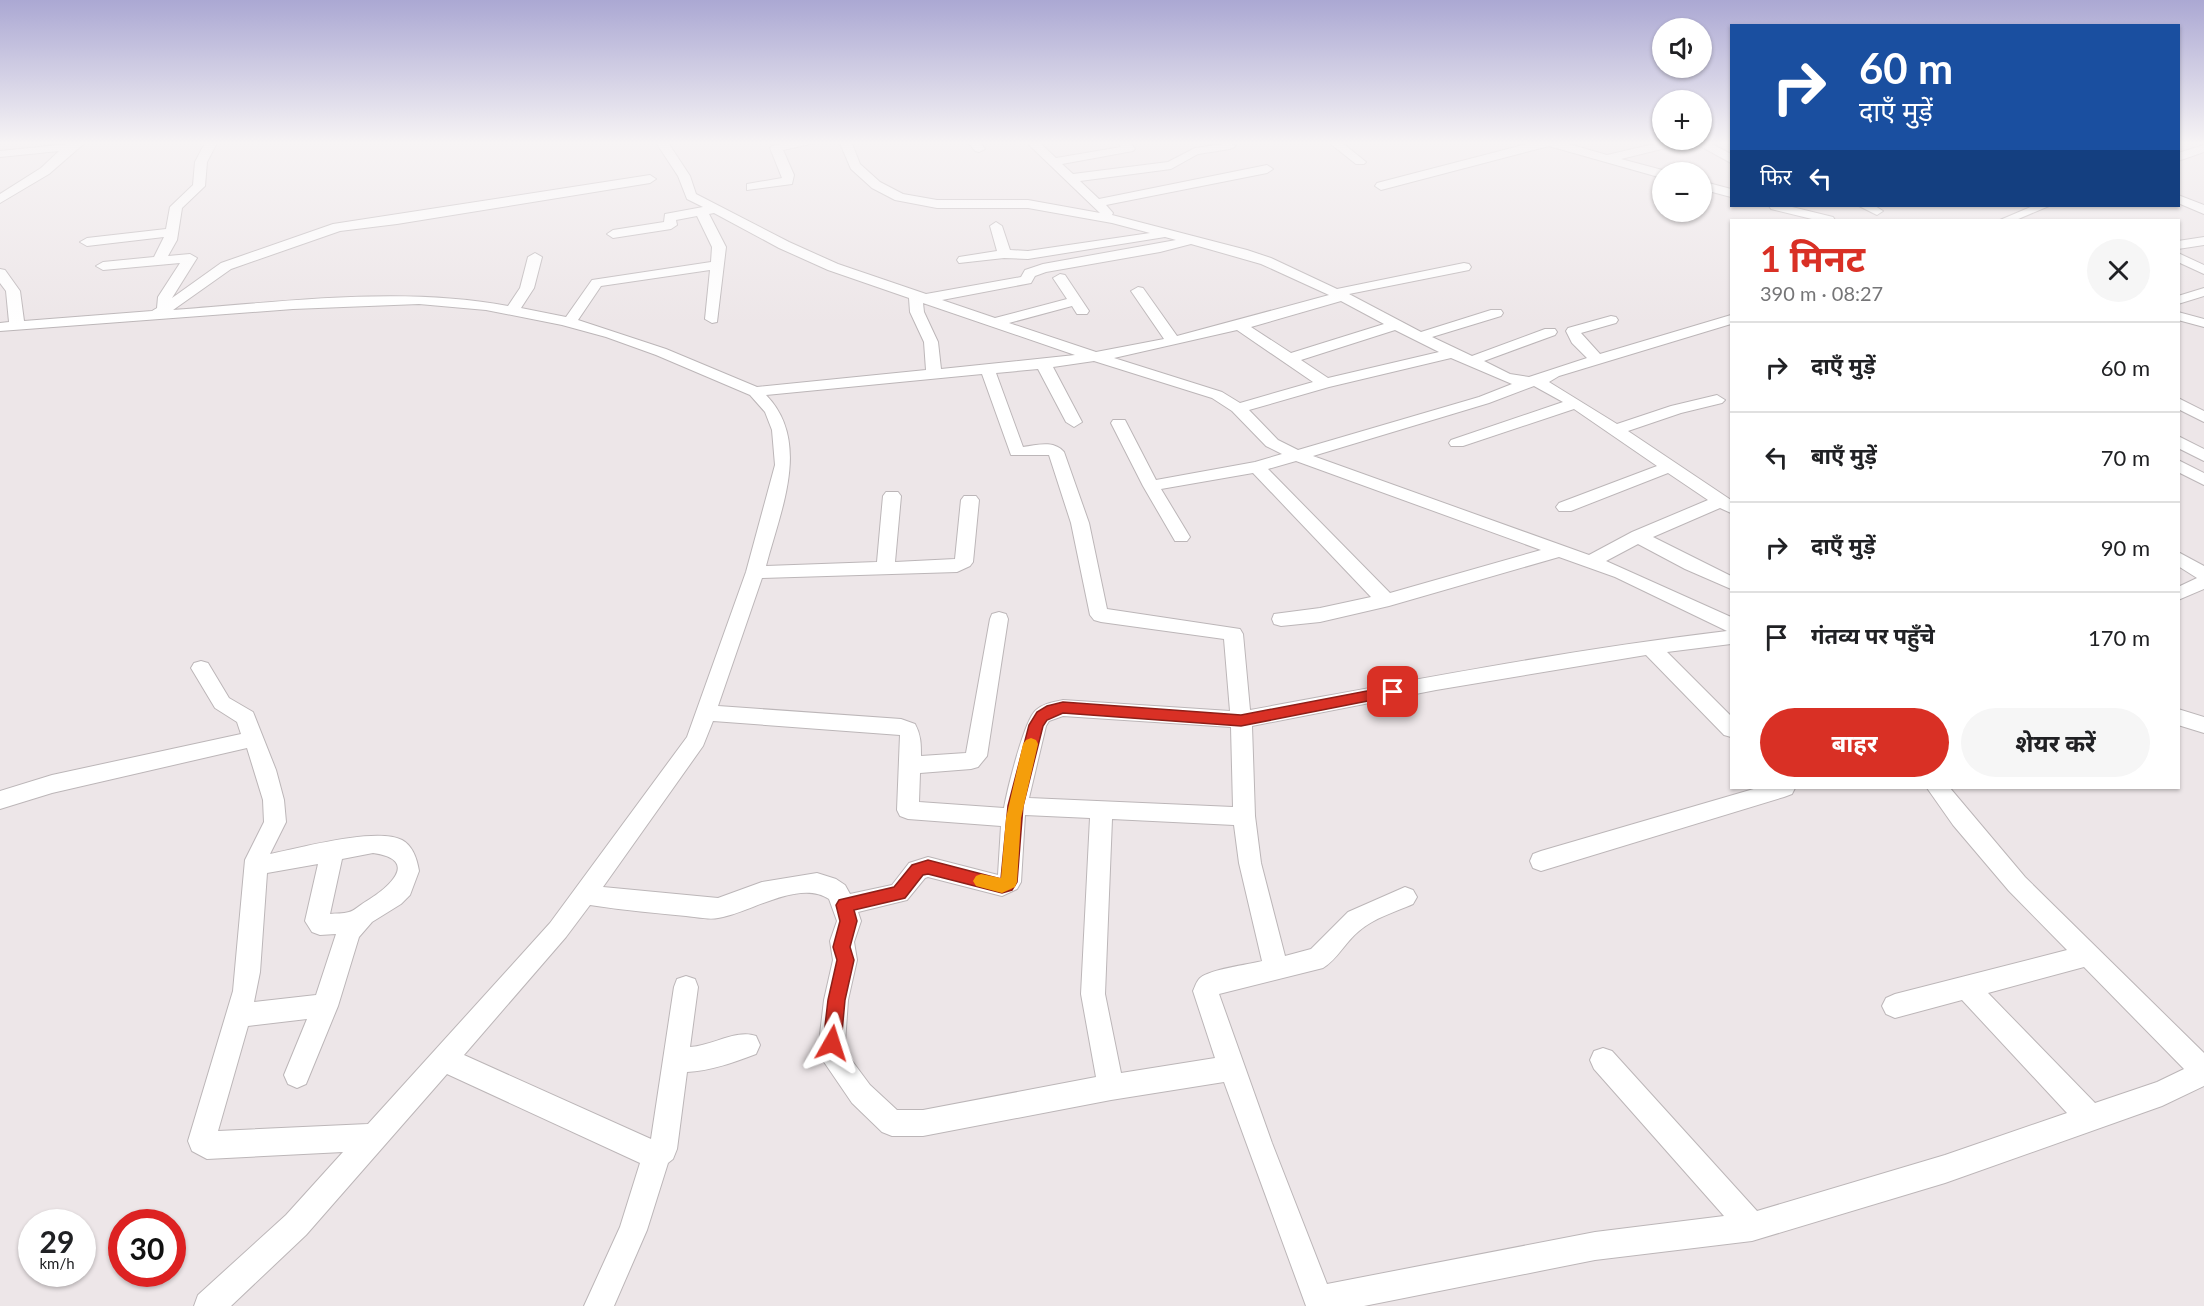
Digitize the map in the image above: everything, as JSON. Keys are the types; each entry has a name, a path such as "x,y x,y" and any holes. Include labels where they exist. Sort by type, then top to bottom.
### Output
{"street":[{"path":"159,260 170,240 176,207 182,202"},
{"path":"159,313 226,266 338,227 508,202"},
{"path":"698,202 708,211 832,267 1095,357 1217,395 1238,408 1272,443 1298,456 1621,573 1729,636"},
{"path":"926,202 937,204 1028,204 1113,219 1266,261 1339,294 1418,337 1471,362 1500,375 1534,382 1576,403 1726,505"},
{"path":"1102,202 1098,203 1113,219"},
{"path":"2185,202 2204,210"},
{"path":"1779,207 1826,219"},
{"path":"2009,219 2040,207"},
{"path":"613,234 671,225 669,217 708,211"},
{"path":"708,211 719,247 712,319"},
{"path":"996,226 1004,254"},
{"path":"87,242 171,232"},
{"path":"964,260 1004,254 1028,255 1168,234"},
{"path":"921,297 1026,280 1030,273 1043,268 1160,248 1189,240"},
{"path":"2180,245 2204,241"},
{"path":"103,266 187,257 191,259 165,297 159,313"},
{"path":"512,311 527,288 535,257"},
{"path":"2180,258 2204,270"},
{"path":"569,323 597,283 718,265"},
{"path":"755,393 798,386 1095,357 1239,325 1339,294 1464,267"},
{"path":"0,273 13,291 9,327 159,313 394,300 486,306 512,311 611,334 661,352 755,393 775,416 780,430 783,465 755,572 696,741 558,930 296,1225 209,1306"},
{"path":"995,322 1079,307 1060,278"},
{"path":"1138,291 1173,341"},
{"path":"2180,299 2204,292"},
{"path":"921,297 917,312 931,342 934,372"},
{"path":"1418,337 1496,313"},
{"path":"2180,317 2204,323"},
{"path":"1151,486 1257,467 1298,456 1484,400 1554,373 1730,319"},
{"path":"1597,360 1577,340 1574,331 1611,320"},
{"path":"1239,325 1325,383"},
{"path":"1288,359 1395,325"},
{"path":"1471,362 1550,332"},
{"path":"1238,408 1325,383 1452,353"},
{"path":"1043,363 1074,422"},
{"path":"987,368 1017,452 1052,449 1056,452 1080,523 1099,612 1104,616 1233,634 1241,720 1244,816 1250,863 1276,969"},
{"path":"1614,430 1677,409 1717,400"},
{"path":"1457,443 1576,403"},
{"path":"2180,404 2200,411"},
{"path":"1119,423 1151,486 1181,537"},
{"path":"2180,442 2204,456"},
{"path":"2180,466 2204,480"},
{"path":"1257,467 1383,598 1389,600 1560,551"},
{"path":"1565,507 1669,467"},
{"path":"885,568 892,496"},
{"path":"755,572 957,566 964,562 970,500"},
{"path":"1590,562 1638,536 1726,505"},
{"path":"1638,536 1730,584"},
{"path":"2180,559 2204,574"},
{"path":"2180,593 2204,582"},
{"path":"1281,619 1320,615 1376,603 1383,598"},
{"path":"910,765 974,759 999,618"},
{"path":"844,905 899,893 917,870 928,867 1002,886 1006,885 1009,882 1014,812 1036,725 1042,716 1052,710 1063,708 1146,712 1241,720 1436,683 1729,636"},
{"path":"1650,647 1730,728"},
{"path":"201,668 222,703 246,717 272,793 276,822 260,849 255,866 248,972 238,1015 202,1136 204,1144 374,1137"},
{"path":"706,713 901,727 908,730 911,738 908,810 1101,811 1244,816"},
{"path":"2180,718 2204,725"},
{"path":"0,800 52,784 253,739"},
{"path":"1541,861 1781,789"},
{"path":"1405,897 1356,920 1341,933 1321,957 1210,985 1205,989 1258,1143 1320,1303 1595,1246 1752,1227 1945,1169 2162,1092 2204,1072 2017,884 1961,819 1939,789"},
{"path":"1101,811 1093,994 1112,1087"},
{"path":"255,866 332,851 384,844 395,847 403,854 406,862 408,872 402,888 393,897 356,922 349,932 325,1006 297,1075"},
{"path":"332,851 317,921 320,925 356,922"},
{"path":"584,894 639,902 718,908 762,892 800,884 817,883 837,892 849,921 847,932 842,940 845,960 836,1000 832,1043 835,1059 861,1094 892,1123 923,1123 1112,1087 1233,1068"},
{"path":"1895,1006 2088,955"},
{"path":"599,1306 633,1230 657,1154 663,1149 686,987"},
{"path":"1966,987 2090,1118"},
{"path":"238,1015 325,1006"},
{"path":"675,1060 699,1059 747,1045"},
{"path":"444,1059 652,1155 657,1154"},
{"path":"1603,1060 1752,1227"}],"slow traffic":[{"path":"981,881 1002,886 1009,882 1013,818 1031,744"}],"route":[{"path":"832,1043 836,1000 845,960 842,940 847,932 849,921 844,905 899,893 917,870 928,867 1002,886 1006,885 1009,882 1015,806 1036,725 1042,716 1052,710 1063,708 1241,720 1393,692"}]}
